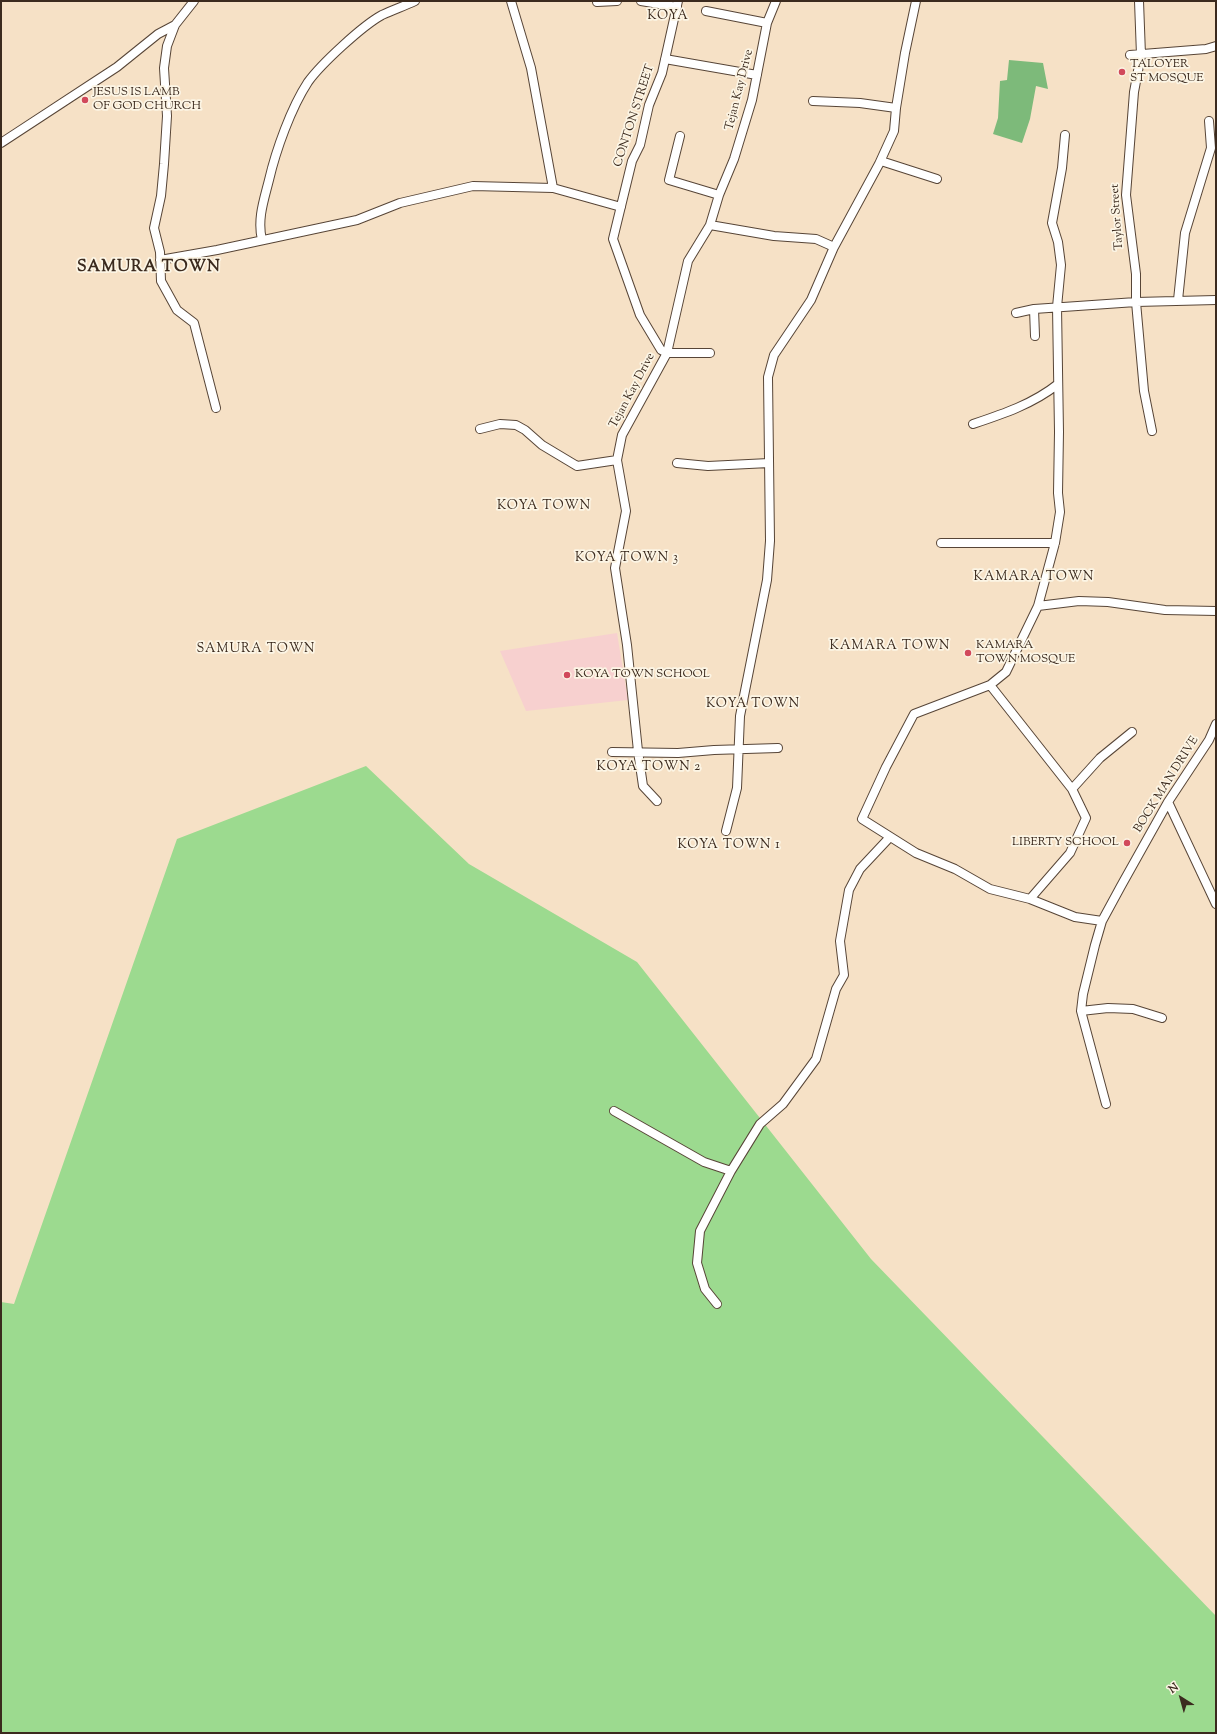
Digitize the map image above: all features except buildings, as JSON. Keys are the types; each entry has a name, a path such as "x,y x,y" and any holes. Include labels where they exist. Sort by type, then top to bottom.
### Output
{"street":[{"path":"194,1 175,25 167,46 164,68 168,116 161,196 154,228 160,260 161,281 177,310 194,323 216,408"},
{"path":"262,240 259,230 260,214 274,160 287,124 308,82 351,38 381,16 415,1"},
{"path":"512,1 531,68 553,188"},
{"path":"597,2 617,1"},
{"path":"640,1 678,4"},
{"name":"Tejan Kay Drive","path":"657,801 643,786 627,645 615,568 626,511 617,460 622,435 666,353 688,262 710,225 719,195 736,152 752,100 768,23 776,1"},
{"path":"726,831 736,788 740,716 768,580 770,541 768,376 774,355 811,300 834,247 881,161 894,132 896,108 905,53 916,1"},
{"name":"Taylor Street","path":"1139,1 1141,55 1134,92 1126,195 1136,274 1136,302 1144,391 1152,431"},
{"name":"CONTON STREET","path":"666,353 661,350 640,315 613,239 632,161 640,145 649,105 662,72 678,4"},
{"path":"706,11 768,23"},
{"path":"1,143 117,67 158,34 175,25"},
{"path":"1130,55 1206,49 1216,46"},
{"path":"665,58 757,75"},
{"path":"813,101 860,103 896,108"},
{"path":"1178,300 1185,234 1211,148 1209,121"},
{"path":"1065,135 1062,168 1052,223 1058,242 1061,264 1057,308 1058,493 1060,512 1055,543 1038,606 1006,672 990,685 914,714 886,767 862,819 916,854 955,869 990,889 1030,899 1075,917 1102,922"},
{"path":"680,136 669,180 719,195"},
{"path":"881,161 937,179"},
{"path":"160,260 217,250 357,220 400,203 473,186 553,188 621,207"},
{"path":"710,225 774,236 816,239 834,247"},
{"path":"1016,313 1034,308 1057,308 1178,300 1216,300"},
{"path":"1034,308 1035,336"},
{"path":"666,353 710,353"},
{"path":"972,424 1022,406 1058,384"},
{"path":"480,429 500,424 516,425 525,430 542,446 577,466 617,460"},
{"path":"677,463 708,466 769,463"},
{"path":"941,543 1055,543"},
{"path":"1038,606 1079,601 1108,602 1165,610 1216,611"},
{"path":"990,685 1072,789 1086,818 1081,832 1070,853 1030,899"},
{"name":"BOCK MAN DRIVE","path":"1106,1104 1081,1011 1083,994 1102,922 1168,802 1209,740 1216,724"},
{"path":"1072,789 1100,758 1132,732"},
{"path":"612,752 638,751 678,753 778,748"},
{"path":"1168,802 1216,904"},
{"path":"716,1304 705,1289 697,1263 700,1231 731,1172 760,1124 783,1104 816,1059 836,989 844,975 840,940 849,890 860,869 890,837"},
{"path":"1081,1011 1108,1008 1132,1009 1162,1018"},
{"path":"614,1111 704,1162 731,1172"}],"shaded area":[{"name":"KOYA TOWN SCHOOL","path":"617,633 628,700 526,711 500,651"}],"green space":[{"path":"1009,60 1043,63 1048,89 1036,86 1030,119 1022,143 993,134 998,118 1000,81 1007,80"},
{"path":"366,766 469,864 637,962 871,1259 1216,1616 1216,1733 1,1733 1,1302 14,1304 177,839"}],"place":[{"name":"TALOYER ST MOSQUE","path":"1122,72"},
{"name":"JESUS IS LAMB OF GOD CHURCH","path":"85,100"},
{"name":"KAMARA TOWN MOSQUE","path":"968,653"},
{"name":"KOYA TOWN SCHOOL","path":"567,675"},
{"name":"LIBERTY SCHOOL","path":"1127,843"}],"district":[{"name":"KOYA","path":"668,17"},
{"name":"SAMURA TOWN","path":"149,268"},
{"name":"KOYA TOWN","path":"544,507"},
{"name":"KOYA TOWN 3","path":"627,559"},
{"name":"KAMARA TOWN","path":"1034,578"},
{"name":"KAMARA TOWN","path":"890,647"},
{"name":"SAMURA TOWN","path":"256,650"},
{"name":"KOYA TOWN","path":"753,705"},
{"name":"KOYA TOWN 2","path":"649,768"},
{"name":"KOYA TOWN 1","path":"729,846"}]}
